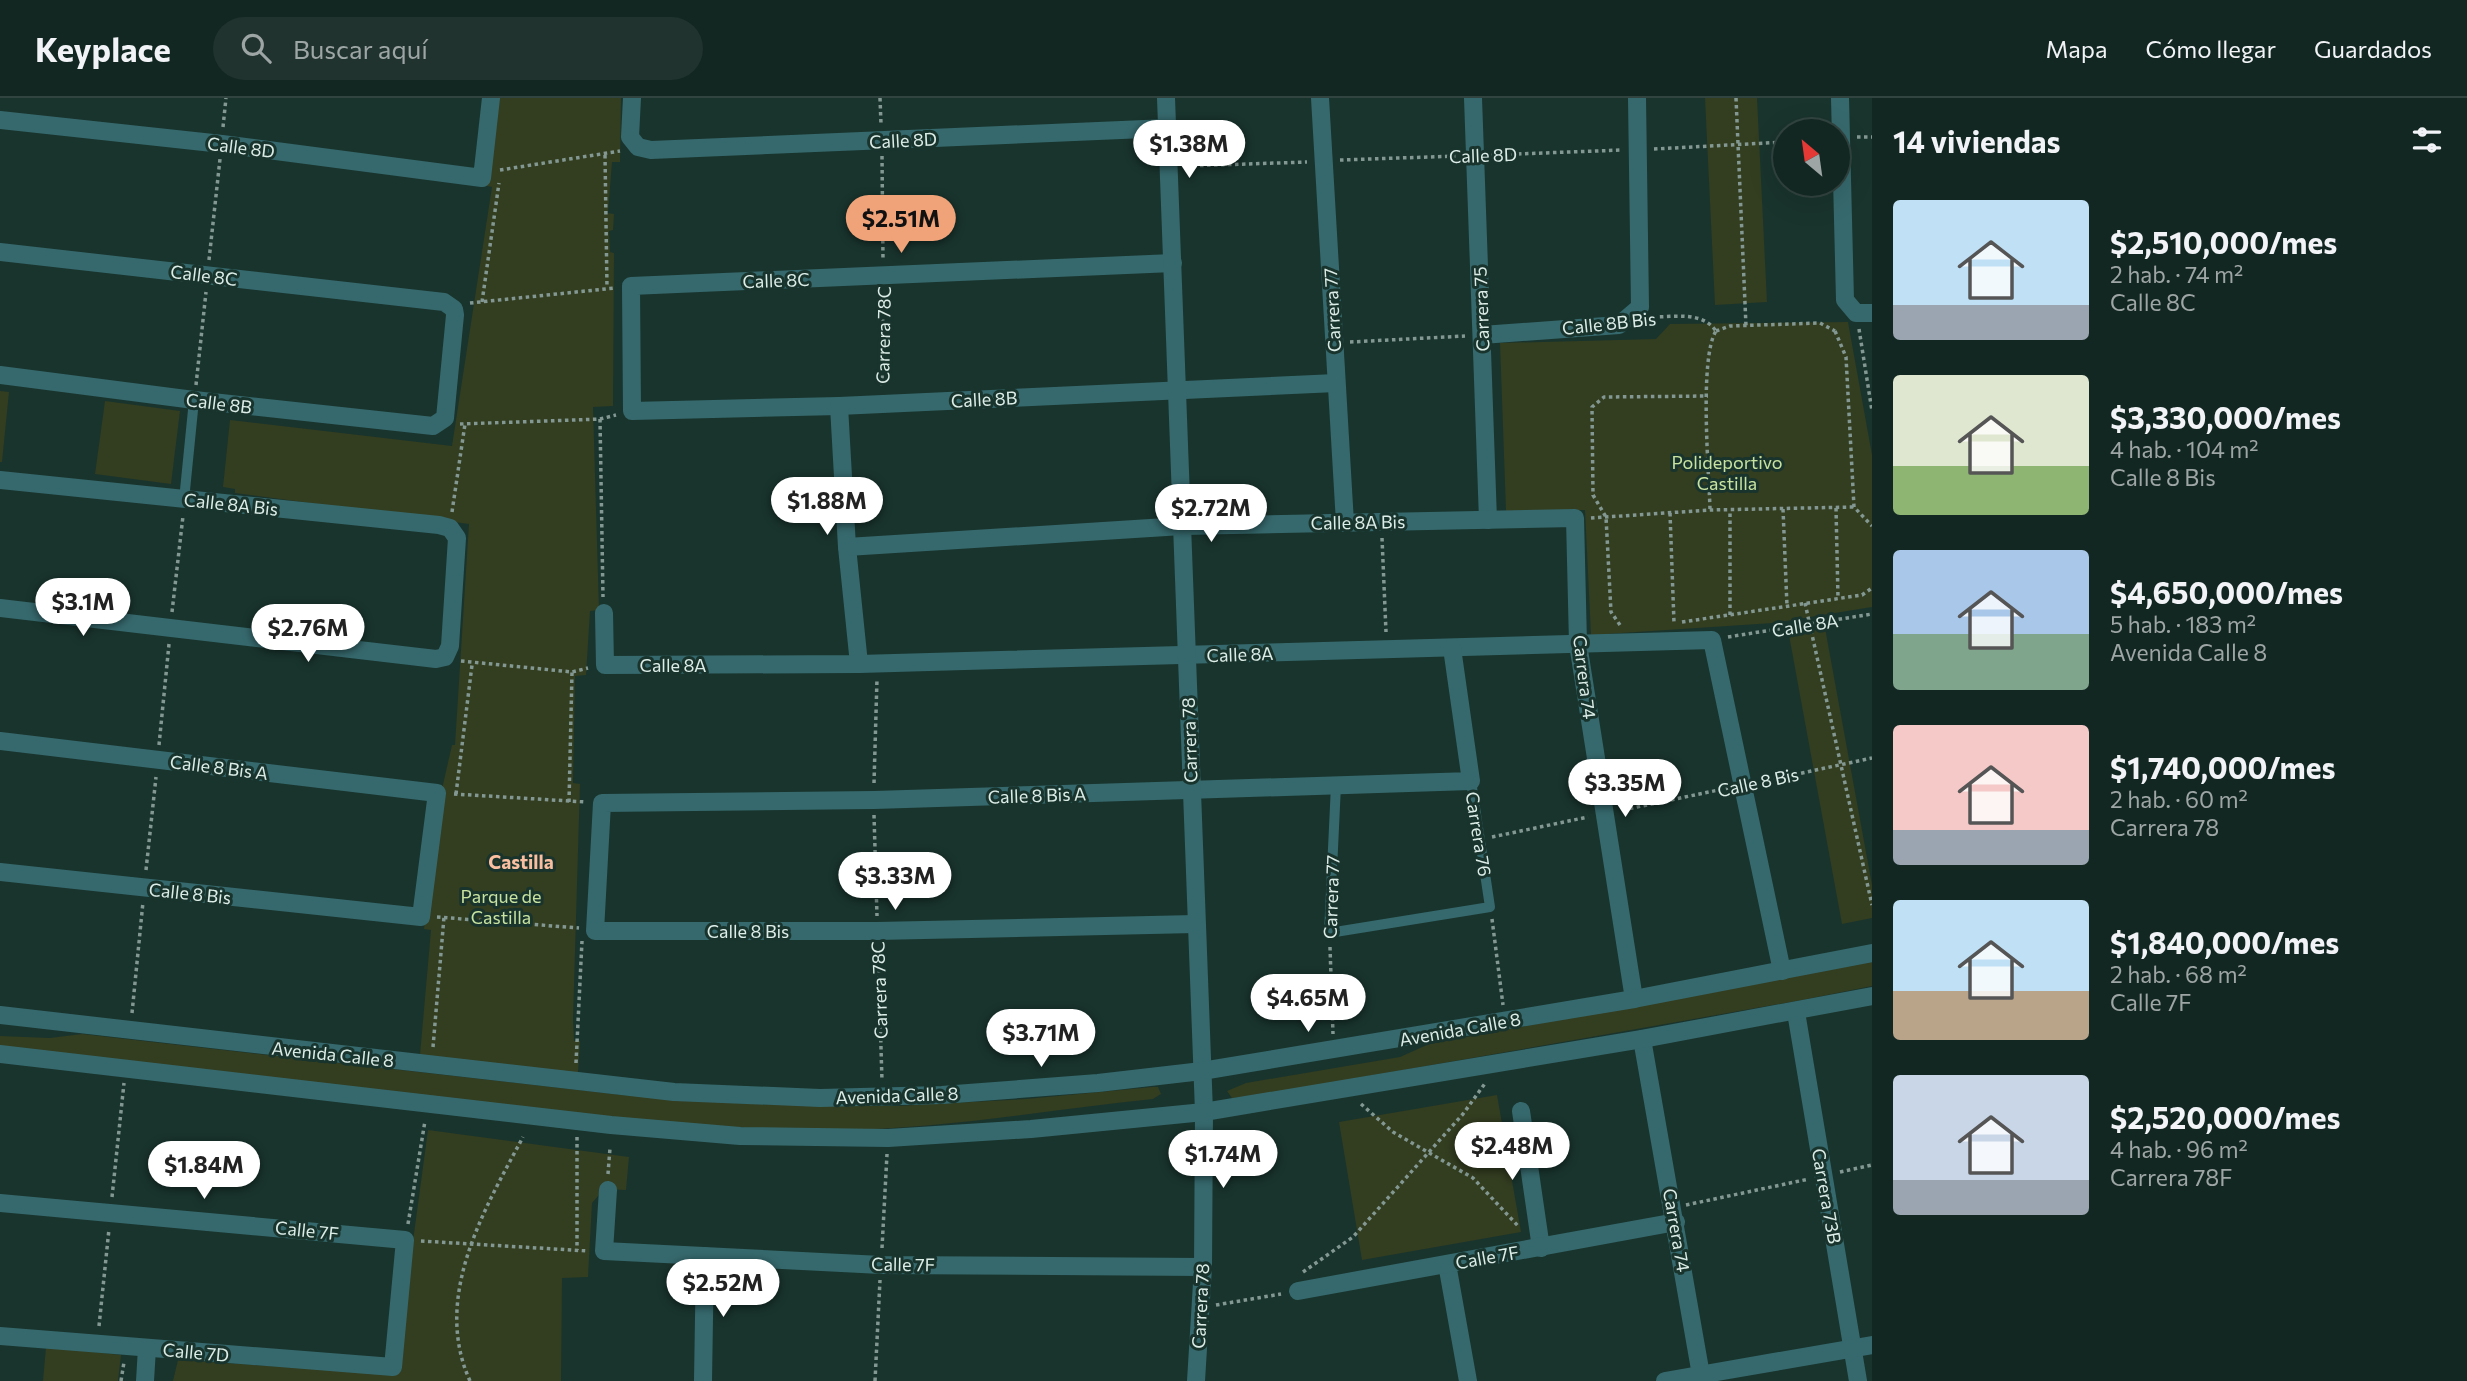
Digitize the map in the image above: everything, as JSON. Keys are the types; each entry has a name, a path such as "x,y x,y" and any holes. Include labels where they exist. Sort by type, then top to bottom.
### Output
{"street":[{"path":"482,178 491,98"},
{"path":"632,98 630,137 638,147"},
{"name":"Carrera 78","path":"1166,98 1204,1112 1203,1267 1196,1381"},
{"name":"Carrera 77","path":"1320,98 1345,523"},
{"name":"Carrera 75","path":"1473,98 1488,520"},
{"path":"1630,318 1640,307 1642,292 1636,98"},
{"path":"1840,98 1845,300 1864,313"},
{"name":"Calle 8D","path":"0,120 222,144 482,178"},
{"name":"Calle 8D","path":"638,147 651,150 1168,128"},
{"name":"Calle 8C","path":"0,251 450,305"},
{"name":"Calle 8C","path":"631,286 1173,263"},
{"path":"631,286 632,411"},
{"path":"438,425 445,418 456,315 450,305"},
{"name":"Calle 8B Bis","path":"1482,335 1619,325 1630,318"},
{"name":"Calle 8B","path":"0,375 194,400 438,425"},
{"name":"Calle 8B","path":"632,411 839,406 1336,383"},
{"path":"839,406 847,547 868,663"},
{"name":"Calle 8A Bis","path":"0,480 454,533"},
{"name":"Calle 8A Bis","path":"847,547 1182,526 1575,519"},
{"name":"Carrera 74","path":"1575,519 1578,644 1634,999"},
{"path":"0,608 170,630 436,659 445,657 450,646 454,533"},
{"path":"604,613 605,665"},
{"path":"1712,640 1782,971"},
{"name":"Calle 8A","path":"605,665 1186,656 1712,640"},
{"name":"Carrera 76","path":"1452,648 1471,781"},
{"name":"Calle 8 Bis A","path":"0,741 447,793"},
{"name":"Calle 8 Bis A","path":"602,803 874,800 1471,781"},
{"path":"421,917 447,793"},
{"name":"Calle 8 Bis","path":"602,803 595,931 877,931 1195,924"},
{"name":"Calle 8 Bis","path":"0,872 421,917"},
{"name":"Avenida Calle 8","path":"0,1015 576,1082 760,1097 883,1097 1017,1090 1202,1071 1634,999 1872,953"},
{"path":"0,1054 126,1071 576,1122 740,1136 888,1138 1031,1129 1204,1112 1796,1012 1872,996"},
{"name":"Carrera 73B","path":"1796,1012 1858,1381"},
{"name":"Carrera 74","path":"1642,1038 1675,1214 1701,1378"},
{"path":"1521,1111 1542,1248"},
{"path":"604,1251 608,1190"},
{"name":"Calle 7F","path":"0,1203 111,1211 405,1240"},
{"name":"Calle 7F","path":"1298,1291 1542,1248 1675,1214"},
{"name":"Calle 7D","path":"0,1336 393,1367 405,1240"},
{"name":"Calle 7F","path":"604,1251 881,1265 1203,1267"},
{"path":"703,1381 705,1256"},
{"path":"1447,1264 1468,1381"},
{"path":"1665,1381 1701,1378 1872,1345"},
{"path":"145,1381 147,1348"}],"lane":[{"path":"184,500 194,400"},
{"name":"Carrera 76","path":"1471,781 1490,907"},
{"name":"Carrera 77","path":"1329,933 1336,785"},
{"path":"1329,933 1490,907"}],"path":[{"path":"194,400 226,98"},
{"name":"Carrera 78C","path":"880,98 884,275 882,404"},
{"path":"1736,98 1746,326"},
{"name":"Calle 8D","path":"1181,166 1773,143"},
{"path":"482,178 501,169 605,155 638,147"},
{"path":"605,155 607,288"},
{"path":"482,302 501,169"},
{"path":"450,305 631,286"},
{"path":"1864,313 1872,411"},
{"name":"Calle 8B Bis","path":"1630,318 1696,317 1707,321 1716,331"},
{"path":"1710,510 1707,396 1710,339 1716,331 1746,326 1820,323 1835,331 1846,357 1854,507 1872,526"},
{"path":"1334,343 1482,335"},
{"path":"1623,627 1611,612 1606,517 1593,495 1591,414 1596,402 1614,397 1707,396"},
{"path":"438,425 600,419 632,411"},
{"path":"600,419 604,613"},
{"path":"454,533 465,424"},
{"path":"130,1032 184,500"},
{"path":"1575,519 1710,510 1854,507"},
{"path":"1836,508 1838,598"},
{"path":"1783,509 1787,606"},
{"path":"1730,510 1730,615"},
{"path":"1670,513 1674,623"},
{"path":"1382,522 1387,650"},
{"path":"1660,625 1862,595 1872,588"},
{"path":"1805,603 1872,905"},
{"name":"Calle 8A","path":"1712,640 1872,614"},
{"path":"445,657 472,665 572,671 605,665"},
{"name":"Carrera 78C","path":"868,663 883,1097"},
{"path":"472,665 447,793 602,803"},
{"path":"569,802 572,671"},
{"name":"Calle 8 Bis","path":"1480,839 1872,758"},
{"path":"1490,907 1505,1021"},
{"path":"421,917 444,916 582,929 576,1082"},
{"path":"432,1065 444,916"},
{"name":"Carrera 77","path":"1329,933 1332,1050"},
{"path":"97,1344 126,1071"},
{"path":"1207,1306 1298,1291 1296,1281 1301,1273 1353,1237 1427,1151 1463,1114 1490,1077"},
{"path":"1343,1089 1393,1132 1473,1178 1542,1248"},
{"path":"427,1106 405,1240 604,1251"},
{"path":"576,1122 577,1250"},
{"path":"470,1381 457,1342 456,1310 462,1270 471,1244 523,1137"},
{"path":"608,1190 610,1148"},
{"path":"1675,1214 1872,1165"}],"green space":[{"name":"Parque de Castilla","path":"493,98 621,98 620,162 612,162 608,213 614,214 613,230 609,231 610,252 614,253 613,406 593,407 599,610 590,611 586,675 575,676 573,783 580,784 573,1019 574,1041 580,1041 578,1073 420,1055 431,930 424,929 442,789 452,745 455,745 469,524 235,493 235,489 223,487 230,420 452,446 492,187 483,185"},
{"path":"1705,98 1757,98 1767,302 1715,305"},
{"name":"Polideportivo Castilla","path":"1848,322 1872,455 1872,607 1773,623 1591,635 1585,510 1506,511 1500,343 1656,339 1670,324"},
{"path":"0,391 9,392 2,462 0,462"},
{"path":"105,401 180,411 171,484 95,474"},
{"path":"1825,628 1872,885 1872,918 1842,924 1789,635"},
{"path":"1872,962 1872,986 1802,1000 1249,1097 1232,1098 1227,1091 1246,1083 1400,1057 1429,1044"},
{"path":"82,1034 622,1095 750,1104 897,1106 1026,1099 1152,1087 1158,1087 1161,1094 1153,1099 955,1123 875,1129 788,1130 602,1116 0,1048 0,1036 50,1038"},
{"path":"1497,1095 1521,1232 1362,1260 1339,1122"},
{"path":"428,1130 629,1157 626,1190 604,1189 592,1203 588,1277 562,1278 561,1381 173,1381 178,1360 395,1374"},
{"path":"46,1347 121,1355 118,1381 43,1381"}],"district":[{"name":"Castilla","path":"521,861"}]}
